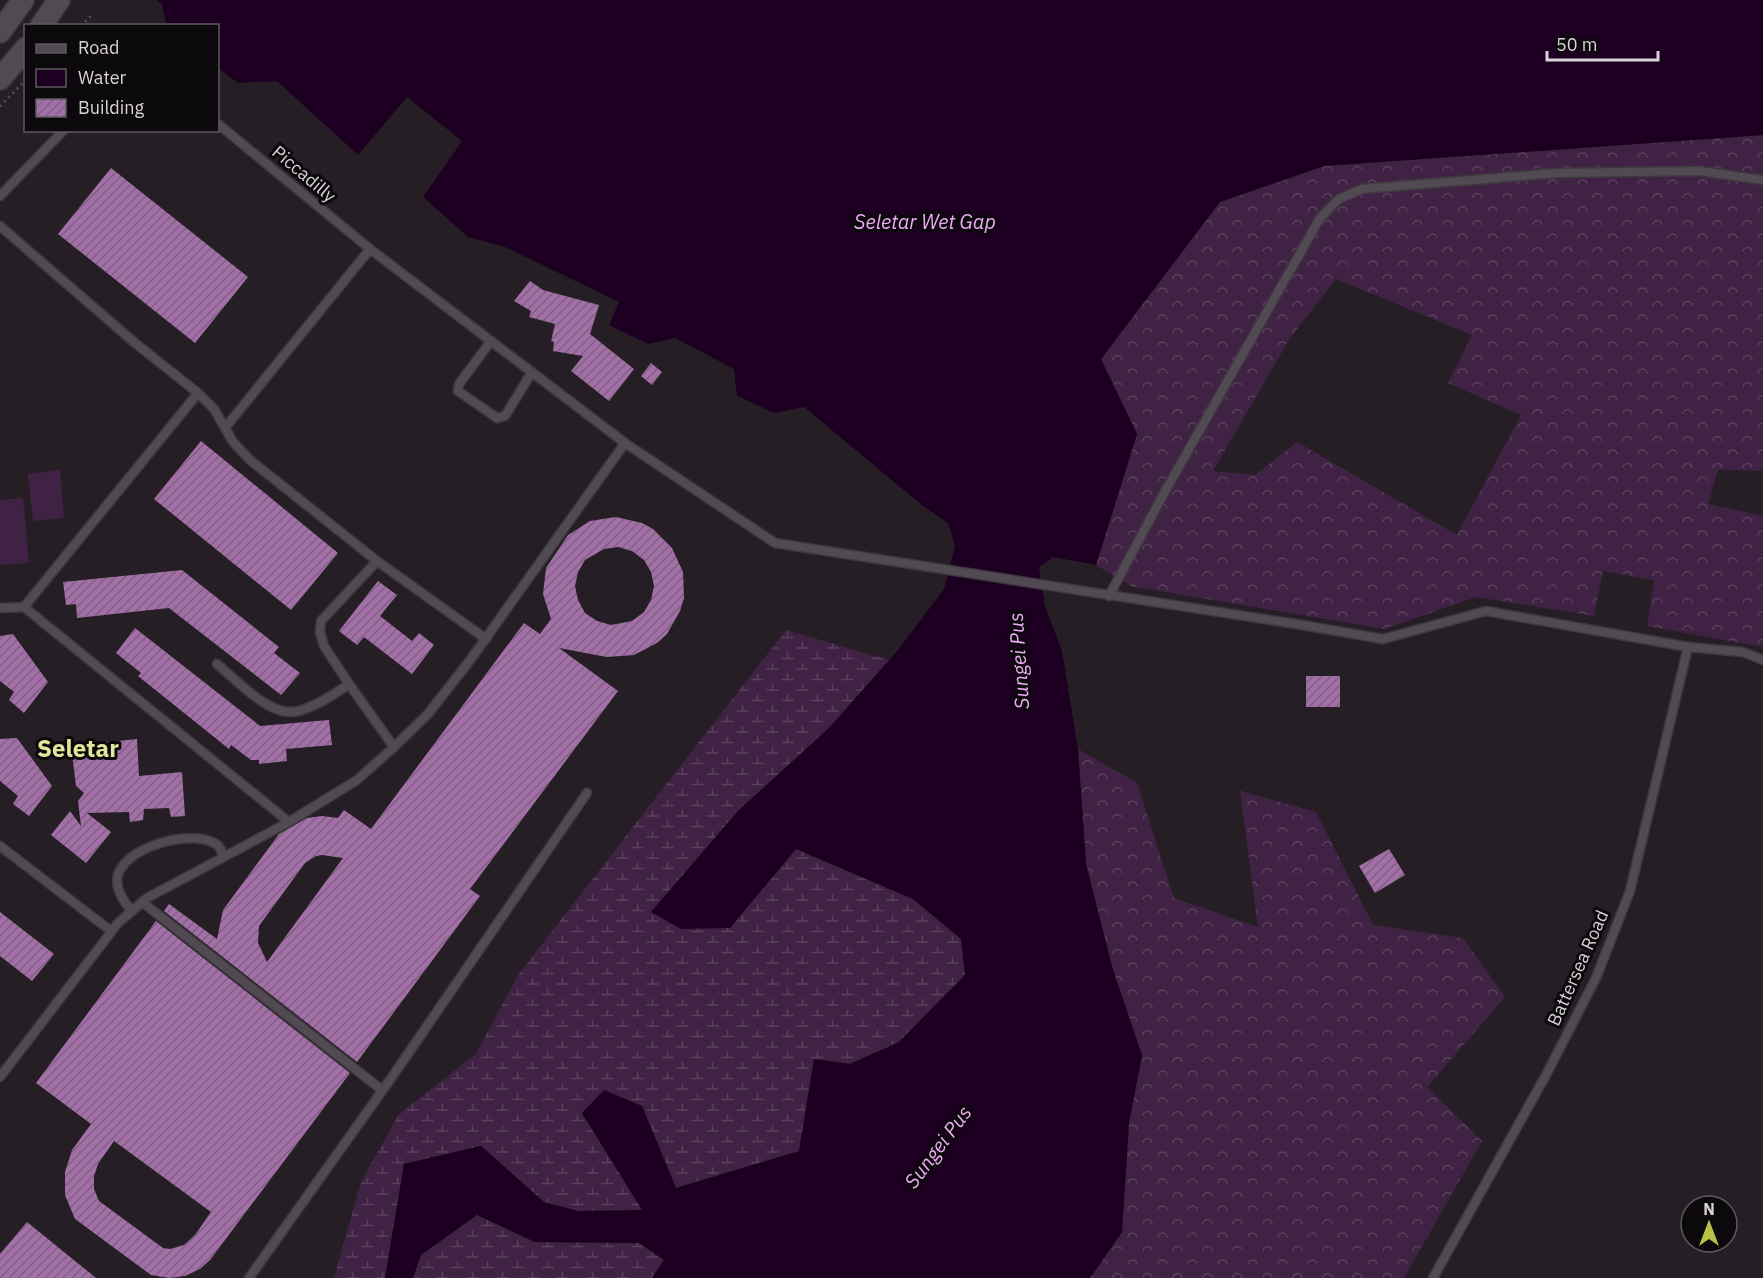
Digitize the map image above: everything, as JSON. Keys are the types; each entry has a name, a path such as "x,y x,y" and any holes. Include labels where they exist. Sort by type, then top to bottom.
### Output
{"street":[{"path":"0,32 23,0"},
{"path":"42,24 59,0"},
{"path":"0,79 24,50"}],"lane":[{"name":"Piccadilly","path":"219,125 370,249 625,443 775,543 1383,639 1486,611 1688,647 1743,652 1763,660"},
{"path":"0,196 62,132"},
{"path":"1109,596 1163,495 1320,218 1339,200 1362,189 1558,173 1699,171 1763,180"},
{"path":"0,226 135,344 198,393 214,409 233,442 250,460 377,561 486,639"},
{"path":"225,428 370,249"},
{"path":"491,341 459,384 458,391 497,418 502,418 532,372"},
{"path":"24,607 198,393"},
{"path":"0,1077 111,931 142,902 289,822 357,780 428,714 486,639 625,443"},
{"path":"377,561 321,621 320,632 324,646 394,747"},
{"path":"0,608 24,607 289,822"},
{"name":"Battersea Road","path":"1433,1278 1546,1075 1596,978 1630,891 1688,647"},
{"path":"217,664 265,704 290,712 327,700 349,684"},
{"path":"249,1278 587,793"},
{"path":"132,911 120,894 119,873 123,866 147,847 158,842 199,839 215,843 220,847 224,856"},
{"path":"0,846 111,931"},
{"path":"142,902 382,1090"}],"path":[{"path":"83,24 91,16"}],"green space":[{"path":"1763,135 1763,471 1718,470 1708,504 1763,516 1763,647 1647,626 1654,580 1603,571 1594,616 1476,597 1384,629 1131,586 1096,565 1137,434 1101,359 1220,202 1324,166","holes":["1336,279 1472,335 1448,383 1521,415 1457,535 1297,442 1255,475 1213,471 1290,338"]},
{"path":"60,470 64,518 33,521 28,474"},
{"path":"23,498 29,563 0,565 0,500"},
{"path":"786,630 889,660 830,727 738,811 651,912 730,928 796,849 913,899 961,939 965,975 899,1042 850,1064 814,1060 799,1151 676,1188 642,1106 582,1114 643,1210 578,1211 544,1202 481,1146 404,1164 385,1278 334,1278 361,1182 399,1114 476,1054 518,975"},
{"path":"1078,749 1137,783 1174,898 1258,927 1240,791 1316,812 1373,925 1463,938 1505,997 1427,1087 1482,1141 1404,1278 1090,1278 1122,1232 1129,1123 1142,1055 1113,970 1086,864"},
{"path":"477,1215 535,1242 639,1243 664,1260 652,1278 413,1278 421,1255"}],"water":[{"name":"Seletar Wet Gap","path":"157,0 1763,0 1763,135 1324,166 1220,202 1101,359 1137,434 1096,565 1053,557 1039,567 1045,606 1062,651 1078,749 1086,864 1113,970 1142,1055 1129,1123 1122,1232 1090,1278 652,1278 664,1260 639,1243 535,1242 477,1215 421,1255 413,1278 385,1278 404,1164 481,1146 544,1202 578,1211 642,1210 582,1113 604,1090 642,1106 676,1188 799,1151 814,1059 850,1064 899,1042 965,975 961,939 913,899 796,849 730,928 681,929 651,912 738,811 830,727 898,650 944,589 955,546 948,523 923,506 804,407 775,413 737,396 734,369 675,338 648,344 609,325 619,302 505,247 468,237 423,197 462,141 407,97 358,155 277,81 238,83 219,69 219,24 166,24 162,4"}],"building":[{"path":"111,168 248,277 195,343 58,234"},
{"path":"530,281 543,290 599,305 590,334 634,369 609,401 571,371 583,356 553,351 554,342 551,341 555,324 529,317 531,311 514,301"},
{"path":"651,363 662,372 652,385 641,376"},
{"path":"201,441 338,553 291,610 154,499"},
{"path":"616,517 642,523 653,529 672,548 683,572 684,598 680,611 667,634 657,643 634,655 607,657 559,648 618,691 470,889 480,896 357,1062 164,911 169,904 217,939 223,910 279,834 307,818 322,816 338,818 344,810 371,829 524,623 540,634 551,619 543,594 546,568 568,535 590,521","holes":["618,547 632,551 644,560 651,572 654,586 651,600 644,612 632,621 611,625 597,621 585,613 578,600 575,586 578,572 585,560 604,549","322,855 343,858 267,962 258,943 259,926 305,863"]},
{"path":"182,570 279,647 274,653 300,673 281,695 169,608 77,618 76,604 66,605 63,582"},
{"path":"378,581 397,595 380,616 412,641 419,633 434,645 412,674 364,637 357,645 339,631"},
{"path":"135,628 260,726 329,720 332,745 286,749 287,761 259,764 259,760 251,760 231,745 229,749 138,676 141,673 116,653"},
{"path":"13,634 48,682 24,713 9,700 14,692 0,681 0,636"},
{"path":"1306,676 1340,676 1340,707 1306,707"},
{"path":"17,738 52,786 29,816 13,804 18,796 0,781 0,739"},
{"path":"137,739 139,776 182,772 185,816 171,817 169,808 144,809 143,820 130,822 129,812 87,813 111,832 86,863 51,835 70,811 81,826 78,801 84,793 76,786 71,746"},
{"path":"1389,849 1405,875 1375,893 1359,866"},
{"path":"0,912 54,954 32,981 0,956"},
{"path":"156,921 350,1073 210,1260 200,1269 185,1276 169,1278 151,1275 75,1219 65,1195 65,1172 72,1150 91,1124 36,1083","holes":["114,1141 211,1212 195,1235 184,1245 170,1249 163,1248 99,1201 94,1189 94,1176 98,1164"]},
{"path":"27,1222 96,1278 0,1278 0,1254"}],"district":[{"name":"Seletar","path":"78,749"}],"water label":[{"name":"Sungei Pus","path":"1019,661"},
{"name":"Sungei Pus","path":"938,1147"}]}
